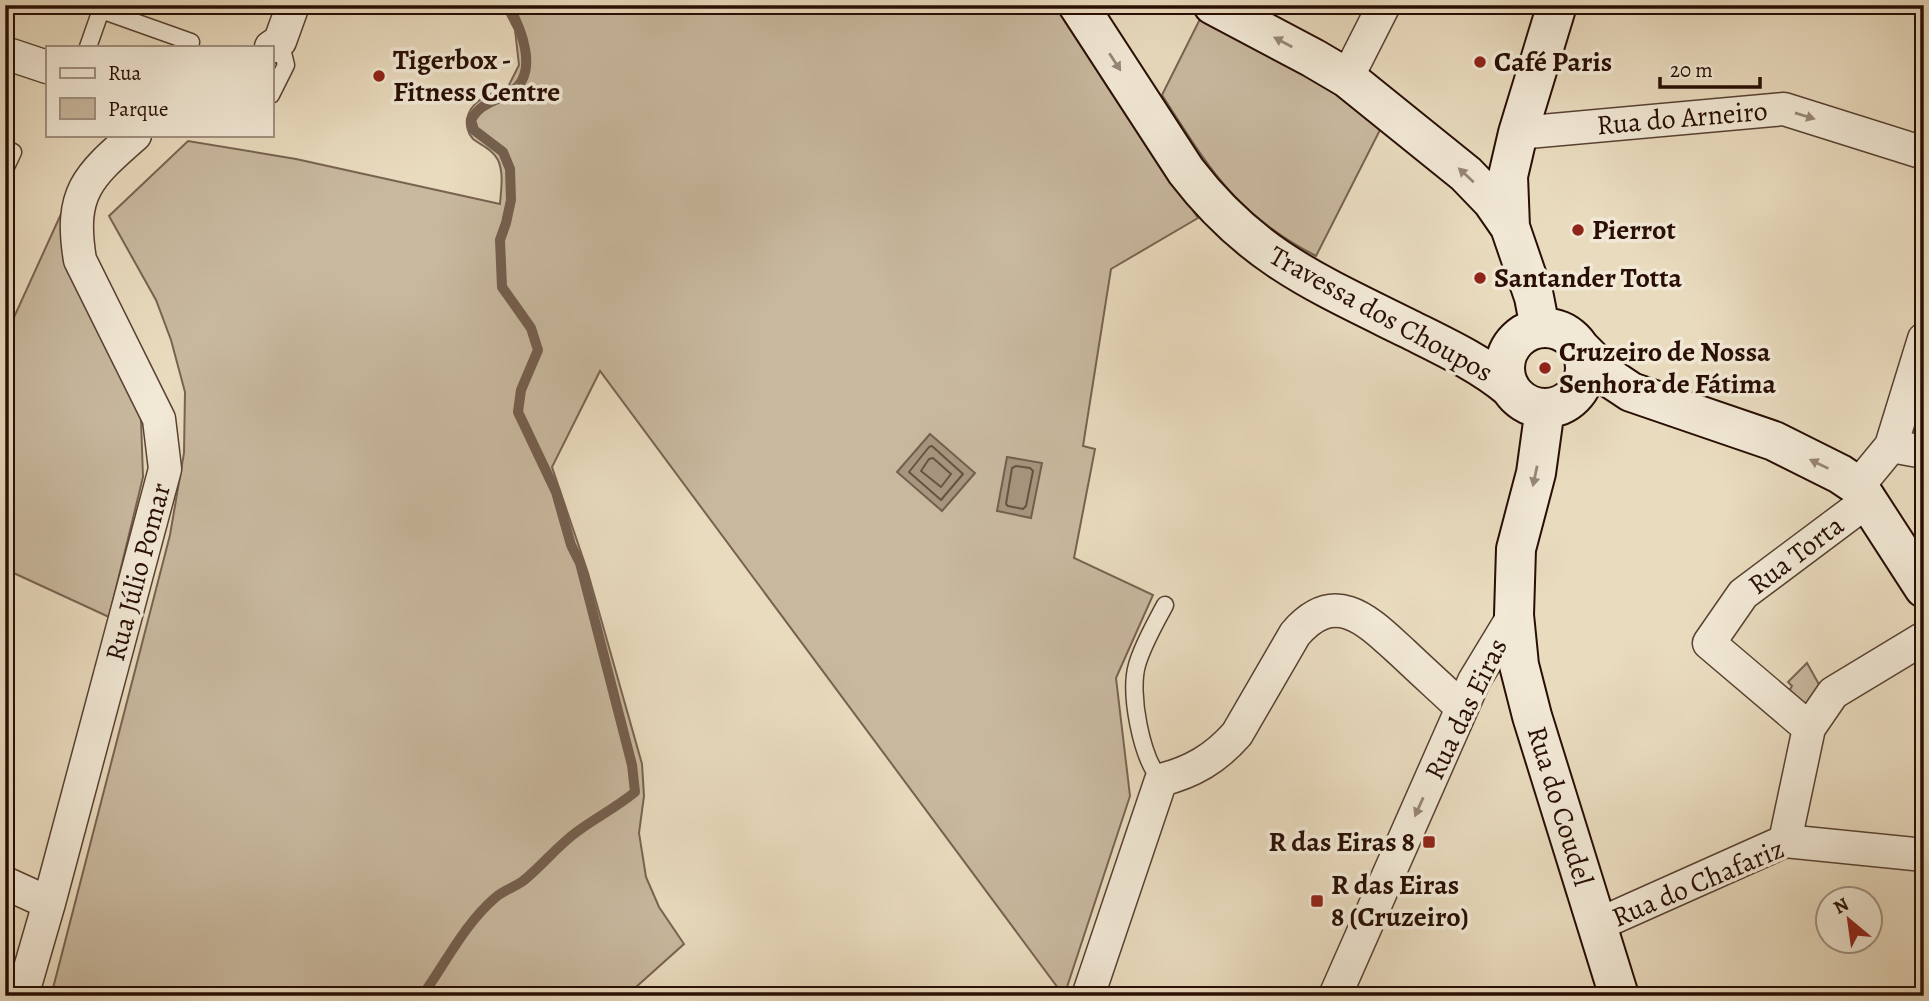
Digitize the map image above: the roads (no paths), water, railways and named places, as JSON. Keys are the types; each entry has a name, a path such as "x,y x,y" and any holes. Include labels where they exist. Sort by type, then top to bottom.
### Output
{"street":[{"path":"275,44 293,5"},
{"name":"Travessa dos Choupos","path":"1078,5 1186,171 1203,194 1244,235 1290,268 1457,353 1510,388"},
{"path":"1213,5 1347,78 1466,174 1492,201 1510,227 1534,297 1540,328"},
{"path":"1347,78 1384,5"},
{"path":"1510,227 1508,176 1518,133 1557,5"},
{"path":"5,53 46,68"},
{"name":"Rua do Arneiro","path":"1518,133 1784,109 1924,153"},
{"name":"Rua Júlio Pomar","path":"22,996 165,470 159,419 80,260 75,231 78,206 97,169 134,136"},
{"path":"1580,348 1585,368 1580,388 1571,399 1559,406 1545,408 1525,402 1510,388 1505,362 1517,339 1540,328 1563,332 1573,338 1609,378 1631,392 1774,441 1840,474 1862,494 1924,588"},
{"path":"1862,494 1891,446 1924,339"},
{"name":"Rua das Eiras","path":"1335,996 1474,681 1514,615 1516,549 1536,473 1545,408"},
{"path":"1891,446 1924,453"},
{"name":"Rua Torta","path":"1809,728 1709,643 1742,594 1862,494"},
{"path":"1088,996 1161,780 1195,769 1225,748 1237,734 1295,635 1308,621 1324,614 1351,612 1366,619 1462,708"},
{"name":"Rua do Coudel","path":"1514,615 1519,665 1532,716 1619,996"},
{"path":"1785,841 1809,728 1833,693 1924,638"},
{"name":"Rua do Chafariz","path":"1597,925 1785,841 1924,855"},
{"path":"5,883 49,903"}],"lane":[{"path":"88,46 101,10 191,42"},
{"path":"273,91 286,65 275,44"},
{"path":"5,149 13,152 5,169"},
{"path":"1161,780 1152,770 1143,746 1134,680 1140,656 1165,605"}],"water":[{"path":"930,434 975,473 942,511 897,472"},
{"path":"1007,457 1042,463 1031,518 997,511"}],"waterway":[{"path":"422,996 465,931 485,907 523,881 585,826 635,792 632,765 580,563 571,545 556,492 518,412 521,390 538,350 531,328 502,287 500,240 511,200 510,169 503,152 474,130 471,120 484,106 511,92 520,84 525,74 525,50 508,5"}],"place":[{"name":"Café Paris","path":"1480,62"},
{"name":"Tigerbox - Fitness Centre","path":"379,76"},
{"name":"Pierrot","path":"1578,230"},
{"name":"Santander Totta","path":"1480,278"},
{"name":"Cruzeiro de Nossa Senhora de Fátima","path":"1545,368"},
{"name":"R das Eiras 8","path":"1429,842"},
{"name":"R das Eiras 8 (Cruzeiro)","path":"1317,901"}]}
